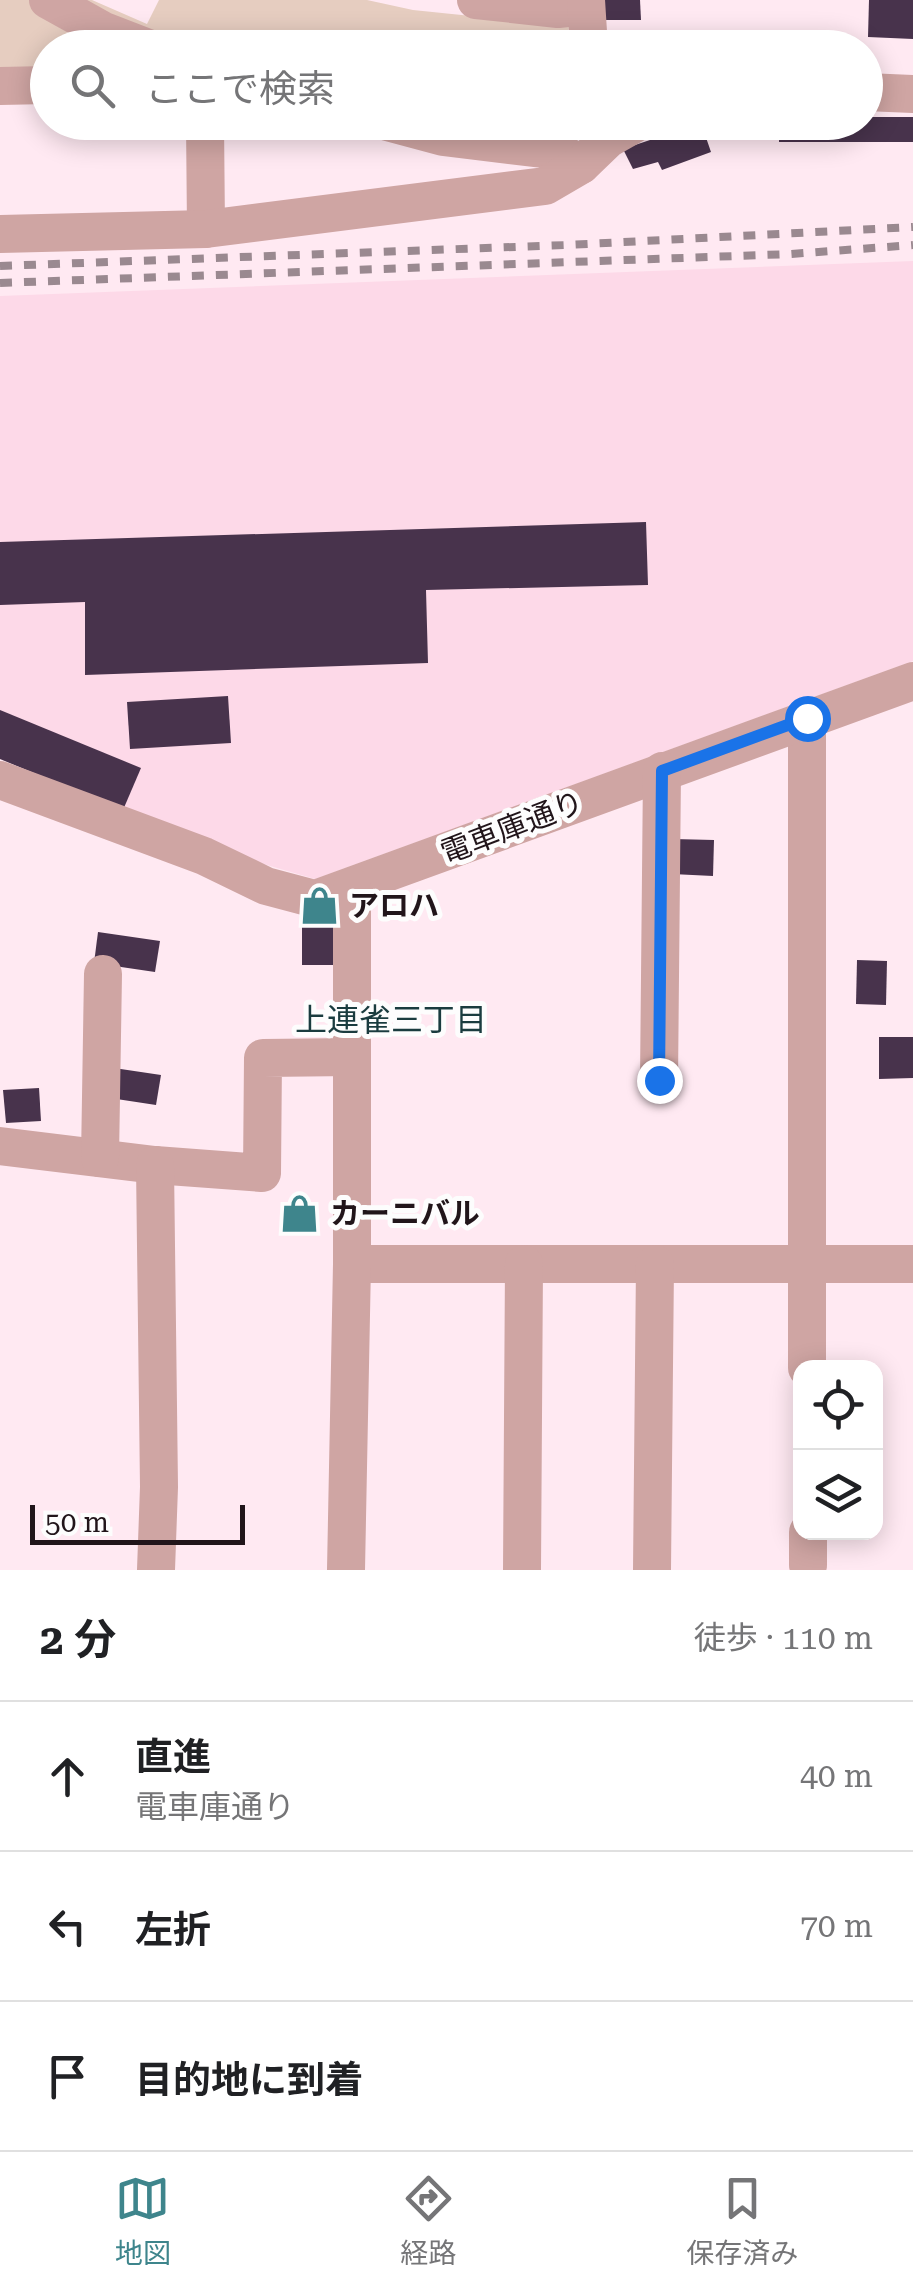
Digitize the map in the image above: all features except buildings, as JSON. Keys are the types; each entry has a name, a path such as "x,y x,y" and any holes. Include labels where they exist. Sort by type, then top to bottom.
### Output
{"street":[{"path":"48,0 102,30"},
{"path":"476,0 558,8 586,3 588,30"},
{"path":"0,86 30,85"},
{"path":"883,93 913,94"},
{"path":"205,140 206,228"},
{"path":"470,140 559,150 596,140"},
{"path":"0,234 206,228 545,186 603,140"},
{"name":"電車庫通り","path":"0,780 204,856 266,886 315,899 913,680"},
{"path":"807,718 807,1360"},
{"path":"659,1080 662,771"},
{"path":"346,1570 352,1264 352,887"},
{"path":"100,1158 102,974"},
{"path":"0,1146 155,1165 262,1173 263,1058 352,1057"},
{"path":"155,1165 159,1487 156,1570"},
{"path":"352,1264 913,1264"},
{"path":"522,1570 524,1264"},
{"path":"652,1570 654,1264"}],"shaded area":[{"path":"0,0 92,0 147,24 159,0 367,0 413,10 569,26 569,30 30,30 30,67 0,68"},
{"path":"913,261 913,661 315,879 229,854 0,758 0,296"}],"railway":[{"path":"0,266 567,245 913,227"},
{"path":"0,283 790,254 913,245"}],"place":[{"name":"アロハ","path":"319,905"},
{"name":"カーニバル","path":"300,1213"}],"district":[{"name":"上連雀三丁目","path":"391,1020"}],"route":[{"path":"659,1080 662,771 807,718"}]}
